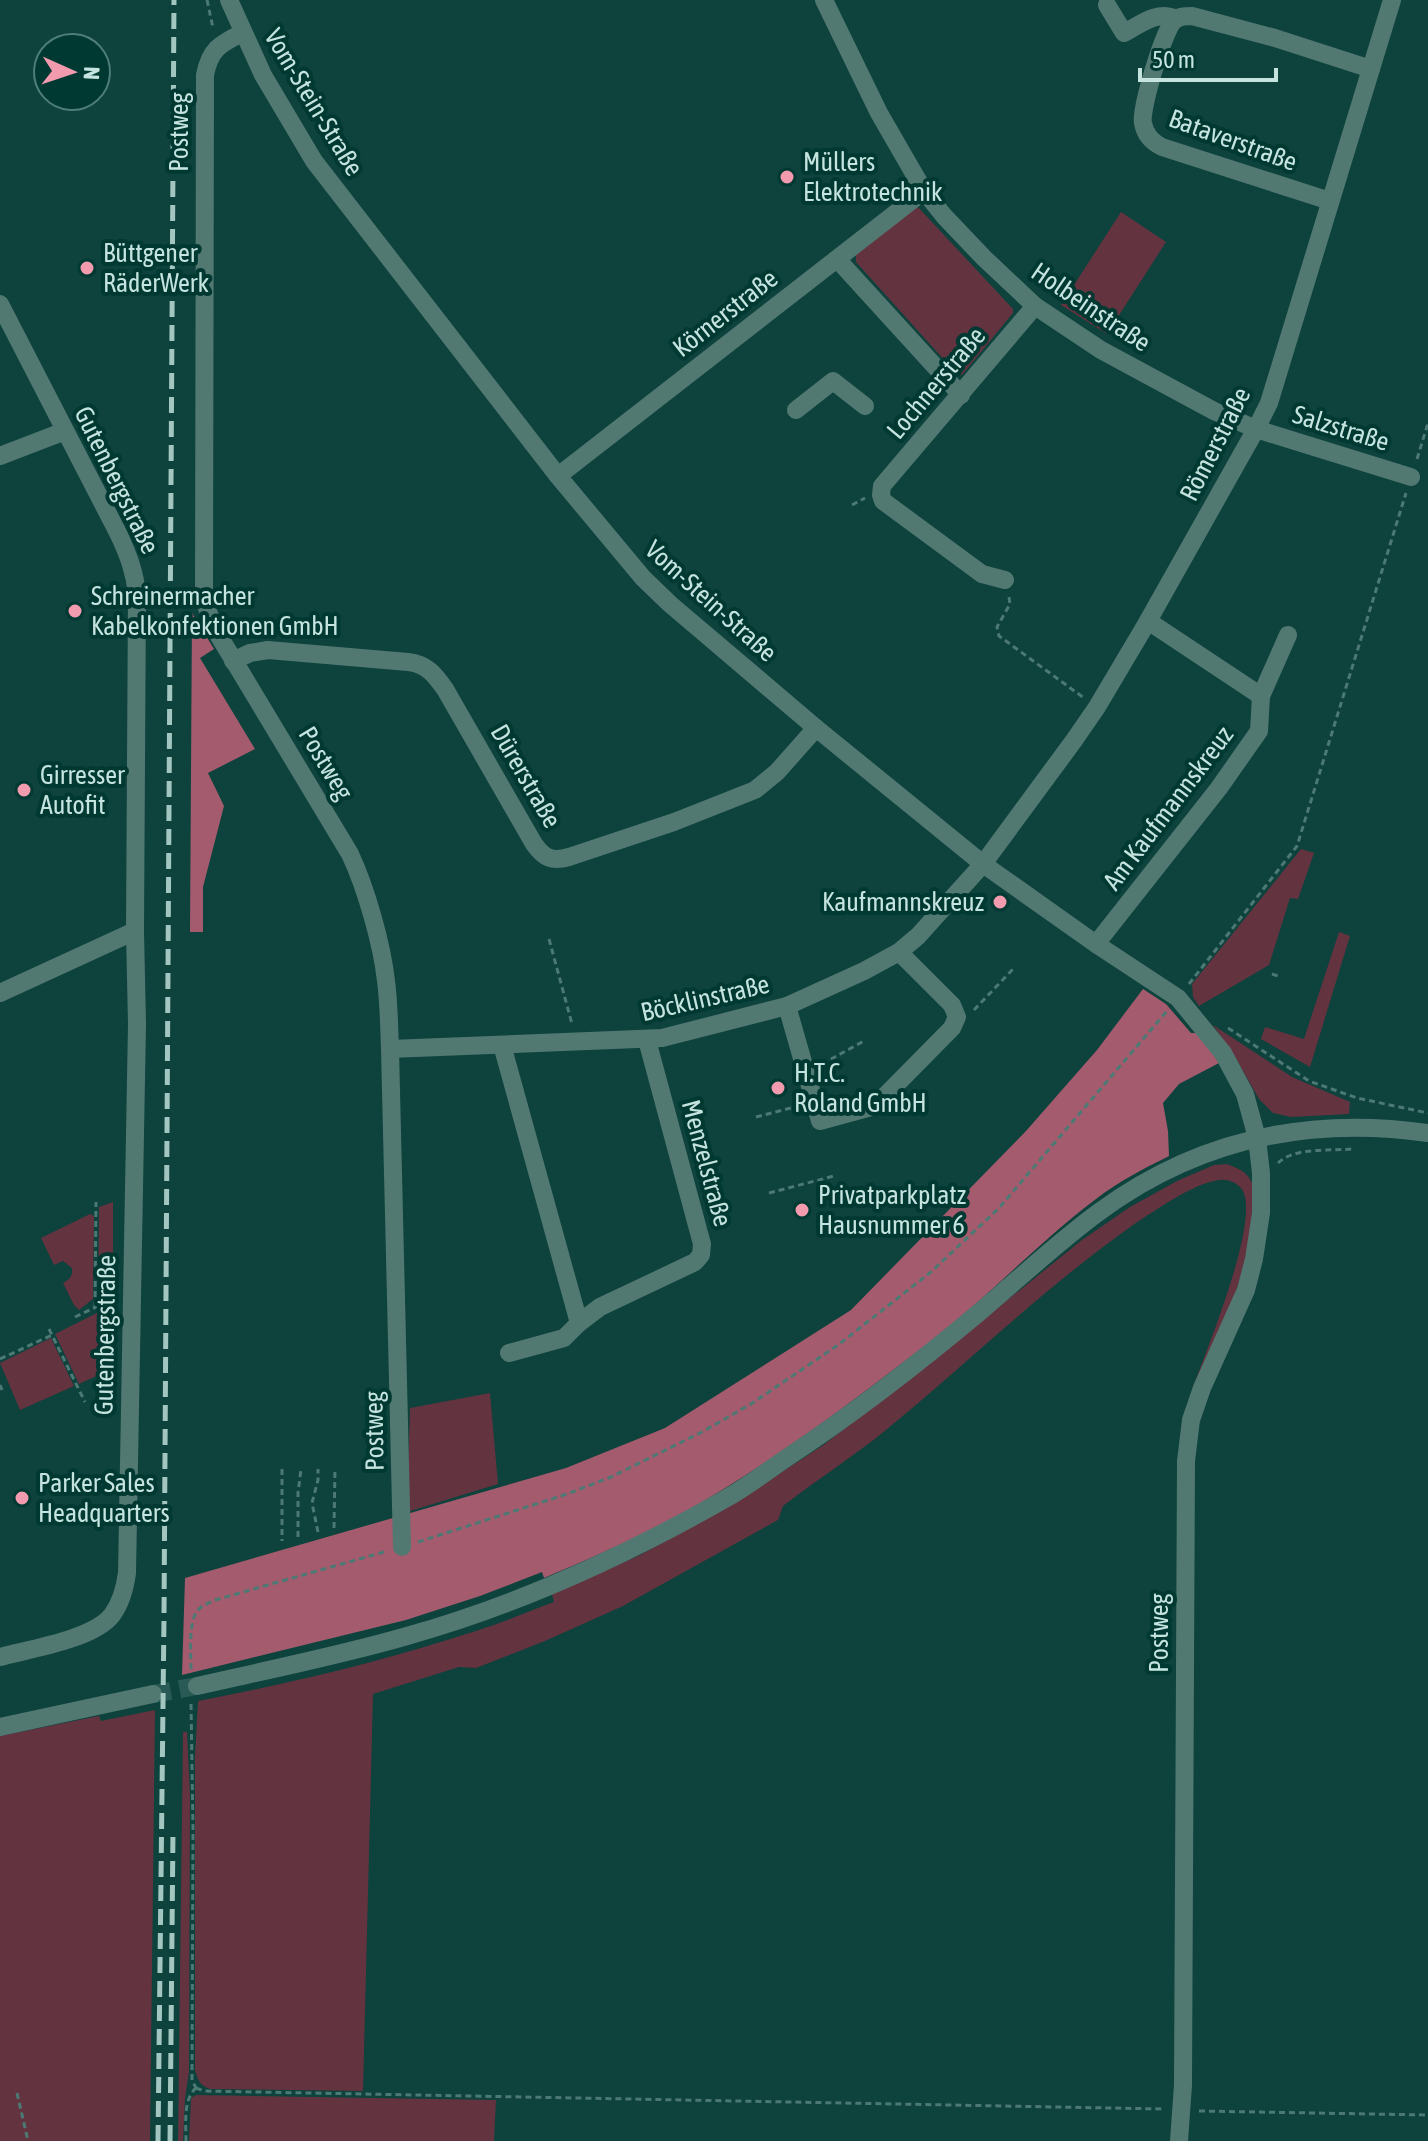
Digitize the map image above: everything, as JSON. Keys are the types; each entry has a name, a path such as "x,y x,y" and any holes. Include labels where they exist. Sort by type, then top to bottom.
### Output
{"street":[{"name":"Vom-Stein-Straße","path":"229,0 242,33 282,110 320,170 558,476 643,578 816,728 983,864 1199,1015 1245,1094 1257,1138"},
{"name":"Holbeinstraße","path":"824,0 879,113 924,191 984,258 1035,306 1101,350 1151,379 1256,429"},
{"name":"Römerstraße","path":"983,864 1097,707 1269,403 1392,0"},
{"path":"1107,5 1124,33 1158,15 1176,19 1189,16 1236,27 1371,69"},
{"name":"Bataverstraße","path":"1176,19 1164,38 1142,111 1144,130 1151,140 1162,147 1330,201"},
{"name":"Postweg","path":"242,33 220,44 210,57 205,75 203,589 208,617 354,864 384,965 390,1049 402,1547"},
{"name":"Körnerstraße","path":"558,476 924,191"},
{"path":"837,259 961,395"},
{"name":"Gutenbergstraße","path":"0,304 129,556 137,595 137,1024 127,1573 121,1598 111,1617 96,1629 0,1657"},
{"name":"Lochnerstraße","path":"1005,580 982,574 883,501 881,495 882,486 1035,306"},
{"path":"796,410 833,381 865,406"},
{"name":"Salzstraße","path":"1256,429 1411,477"},
{"path":"0,456 65,431"},
{"path":"1148,621 1261,696"},
{"name":"Am Kaufmannskreuz","path":"1096,944 1240,760 1259,731 1261,696 1288,635"},
{"name":"Dürerstraße","path":"233,661 250,653 268,650 399,661 424,666 445,689 534,844 546,857 555,860 674,822 755,790 777,772 816,728"},
{"name":"Böcklinstraße","path":"390,1049 647,1040 787,1006 899,952 918,936 983,864"},
{"path":"0,993 135,931"},
{"path":"787,1006 820,1121 875,1106 954,1025 957,1017 952,1005 899,952"},
{"name":"Menzelstraße","path":"509,1353 564,1338 594,1310 695,1262 701,1255 702,1244 647,1040"},
{"path":"502,1045 579,1323"},
{"path":"193,1687 408,1636 548,1586 637,1547 728,1497 816,1438 947,1339 1061,1241 1102,1210 1175,1167 1235,1144 1286,1131 1353,1127 1428,1133"},
{"name":"Postweg","path":"1179,2141 1183,2085 1186,1461 1191,1420 1246,1290 1254,1259 1261,1213 1257,1138"},
{"path":"0,1727 153,1694"}],"path":[{"path":"207,0 211,25"},
{"path":"1428,423 1297,846 1178,998 999,1208 931,1272 838,1345 751,1404 702,1432 611,1477 567,1494 402,1547 215,1600 200,1607 192,1625 192,2080 196,2088 204,2091 1428,2115"},
{"path":"1005,580 1010,604 997,627 999,636 1097,707"},
{"path":"549,939 577,1043"},
{"path":"968,1017 1013,969"},
{"path":"1272,974 1281,977"},
{"path":"1199,1015 1309,1081 1357,1098 1428,1113"},
{"path":"806,1074 864,1041"},
{"path":"756,1117 814,1102"},
{"path":"769,1193 834,1176"},
{"path":"95,1307 96,1202"},
{"path":"75,1317 131,1291"},
{"path":"49,1329 85,1402"},
{"path":"0,1359 52,1335"},
{"path":"282,1469 282,1541"},
{"path":"298,1537 301,1469"},
{"path":"318,1469 312,1503 318,1532"},
{"path":"334,1528 335,1469"},
{"path":"186,2141 188,2101 190,2093 196,2088"},
{"path":"17,2093 28,2141"}],"shaded area":[{"path":"917,206 1013,309 1013,313 962,375 956,373 856,262 856,255"},
{"path":"1121,212 1166,242 1107,334 1061,305"},
{"path":"192,613 214,649 200,658 255,749 208,773 224,806 203,887 203,932 190,932"},
{"path":"1301,849 1314,853 1298,899 1290,898 1269,965 1199,1006 1193,997 1192,984"},
{"path":"1339,932 1350,936 1310,1067 1261,1039 1265,1027 1304,1039"},
{"path":"1143,989 1166,1004 1191,1033 1199,1033 1219,1063 1179,1084 1163,1103 1169,1156 1096,1199 935,1338 809,1432 744,1477 676,1517 544,1578 542,1572 406,1620 182,1675 185,1578 566,1468 665,1428 851,1310 1026,1131 1097,1050"},
{"path":"1213,1025 1292,1077 1350,1102 1349,1114 1291,1117 1273,1113 1259,1099"},
{"path":"1227,1164 1244,1172 1253,1185 1255,1204 1250,1241 1238,1287 1190,1396 1229,1289 1244,1227 1246,1204 1241,1188 1225,1180 1208,1182 1186,1192 1101,1249 886,1430 783,1506 778,1520 623,1606 545,1641 476,1668 459,1667 373,1694 363,2091 210,2089 198,2080 195,2070 195,1757 198,1701 304,1679 410,1651 488,1627 554,1602 552,1594 640,1555 733,1504 822,1446 1082,1240 1130,1207 1179,1180 1214,1165"},
{"path":"113,1202 113,1294 98,1300 99,1207"},
{"path":"90,1214 94,1216 93,1299 79,1310 63,1283 70,1277 72,1268 63,1261 54,1265 41,1238"},
{"path":"113,1305 114,1368 79,1384 55,1334"},
{"path":"51,1338 74,1386 20,1410 0,1363"},
{"path":"490,1393 498,1484 407,1512 410,1408"},
{"path":"155,1710 150,2141 0,2141 0,1736 99,1716 101,1721"},
{"path":"183,1732 187,1732 190,1795 189,2072 183,2141 178,2141"},
{"path":"196,2095 496,2100 494,2141 189,2141 191,2098"}],"tunnel":[{"path":"153,1694 197,1686"}],"railway":[{"path":"158,2141 174,0"},
{"path":"170,2141 173,1829"}],"place":[{"name":"Müllers Elektrotechnik","path":"787,177"},
{"name":"Büttgener RäderWerk","path":"87,268"},
{"name":"Schreinermacher Kabelkonfektionen GmbH","path":"75,611"},
{"name":"Girresser Autofit","path":"24,790"},
{"name":"Kaufmannskreuz","path":"1000,902"},
{"name":"H.T.C. Roland GmbH","path":"778,1088"},
{"name":"Privatparkplatz Hausnummer 6","path":"802,1210"},
{"name":"Parker Sales Headquarters","path":"22,1498"}]}
